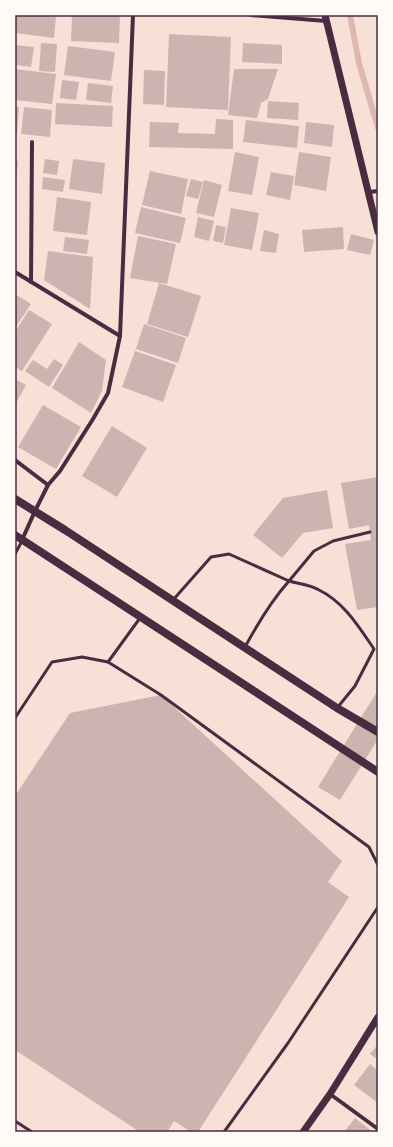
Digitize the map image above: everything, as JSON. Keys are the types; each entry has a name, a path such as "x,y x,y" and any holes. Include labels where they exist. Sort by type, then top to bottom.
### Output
{"main road":[{"path":"15,499 338,708 378,732"},
{"path":"15,535 378,772"}],"street":[{"path":"22,540 34,511 48,485 60,471 108,393 120,336 133,15"},
{"path":"251,15 325,18 378,232"},
{"path":"31,282 32,142"},
{"path":"369,192 378,191"},
{"path":"15,272 120,336"},
{"path":"15,460 48,485"},
{"path":"303,1132 330,1094 378,1017"},
{"path":"330,1094 378,1129"}],"lane":[{"path":"245,648 261,618 275,597 314,551 333,541 370,532"},
{"path":"15,554 22,540"},
{"path":"173,600 211,556 229,554 289,581 319,589 335,600 355,621 374,649"},
{"path":"108,662 140,617"},
{"path":"338,708 355,686 374,649 378,648"},
{"path":"15,718 52,662 82,657 108,662 161,696 369,847 378,865"},
{"path":"224,1132 288,1043 378,907"},
{"path":"15,1121 32,1132"}],"building":[{"path":"15,15 43,15 56,17 54,38 15,33"},
{"path":"72,15 120,15 119,43 71,41"},
{"path":"169,34 231,37 228,110 166,107"},
{"path":"41,43 57,44 55,72 39,71"},
{"path":"243,43 282,45 282,64 242,62"},
{"path":"15,45 34,47 31,67 15,65"},
{"path":"68,46 115,52 111,81 64,75"},
{"path":"15,69 56,74 52,104 15,100"},
{"path":"234,69 278,69 268,99 261,103 257,118 228,115"},
{"path":"144,70 165,71 164,105 143,104"},
{"path":"62,80 79,82 76,100 60,98"},
{"path":"88,83 113,86 111,103 86,100"},
{"path":"268,101 299,103 298,120 267,118"},
{"path":"56,103 113,106 112,127 55,124"},
{"path":"15,107 19,107 17,134 15,134"},
{"path":"24,107 52,110 50,137 21,134"},
{"path":"216,119 233,120 233,149 149,147 150,122 179,123 178,133 215,134"},
{"path":"246,120 299,126 297,148 243,142"},
{"path":"306,122 334,125 332,147 304,143"},
{"path":"235,152 259,157 252,195 228,191"},
{"path":"299,152 331,157 326,191 294,185"},
{"path":"45,159 59,161 57,175 43,173"},
{"path":"73,159 105,163 102,194 69,189"},
{"path":"15,160 18,161 16,182 15,182"},
{"path":"150,171 188,179 181,214 142,205"},
{"path":"271,172 294,176 290,200 266,195"},
{"path":"43,177 65,180 63,192 42,189"},
{"path":"191,179 203,182 198,199 186,196"},
{"path":"204,180 222,185 214,217 196,213"},
{"path":"57,197 91,202 87,235 53,231"},
{"path":"141,207 186,218 180,243 135,233"},
{"path":"231,208 259,213 252,250 224,245"},
{"path":"198,217 214,221 209,241 194,237"},
{"path":"216,225 226,227 223,243 213,241"},
{"path":"343,227 344,249 304,252 302,230"},
{"path":"264,230 279,234 276,253 260,251"},
{"path":"351,234 374,240 370,255 347,250"},
{"path":"138,236 176,244 167,284 130,278"},
{"path":"65,237 89,240 87,254 63,251"},
{"path":"48,251 93,257 90,309 44,280"},
{"path":"159,283 201,296 188,337 147,324"},
{"path":"15,294 31,304 15,328"},
{"path":"29,310 52,324 22,371 15,367 15,332"},
{"path":"144,324 186,338 178,363 136,349"},
{"path":"79,342 106,360 102,391 91,413 52,388"},
{"path":"135,351 176,365 163,402 122,387"},
{"path":"54,359 63,365 49,387 25,371 33,360 47,369"},
{"path":"15,379 26,385 15,405"},
{"path":"43,405 81,427 56,469 18,447"},
{"path":"112,426 147,448 117,497 82,476"},
{"path":"378,477 378,607 357,610 345,544 371,540 369,525 349,529 341,483"},
{"path":"327,490 333,528 303,533 282,558 253,535 283,498"},
{"path":"378,690 378,739 340,800 318,787"},
{"path":"161,695 342,861 328,882 349,897 198,1132 191,1132 174,1121 167,1132 140,1132 15,1050 15,796 70,713"},
{"path":"378,1044 378,1060 370,1054"},
{"path":"370,1064 378,1071 378,1103 354,1085"},
{"path":"355,1118 373,1132 344,1132"}],"waterway":[{"path":"350,15 359,63 378,128"}]}
